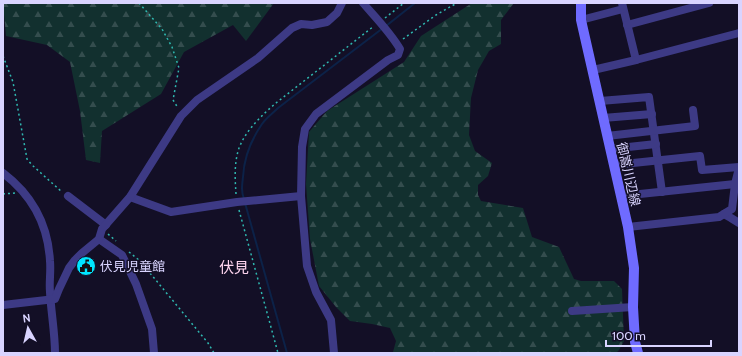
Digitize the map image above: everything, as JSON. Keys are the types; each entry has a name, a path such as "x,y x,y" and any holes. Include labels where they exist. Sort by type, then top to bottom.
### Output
{"main road":[{"name":"御嵩川辺線","path":"581,3 581,20 628,227 634,268 633,307 635,342 638,353"}],"street":[{"path":"3,304 55,299 69,268 82,253 99,239 104,227 130,197 181,116 197,100 258,58 292,28 301,24 312,25 327,22 337,13 342,3"},
{"path":"334,353 331,320 316,292 307,266 301,196 302,147 305,129 316,114 388,60 398,55 400,49 396,43 363,3"},
{"path":"627,25 709,3"},
{"path":"581,20 622,6 636,60"},
{"path":"593,70 739,33"},
{"path":"600,101 650,97 662,192"},
{"path":"607,136 695,126 693,110"},
{"path":"604,118 652,114"},
{"path":"610,149 656,144"},
{"path":"614,165 700,156 702,170 739,168 734,184 732,209 719,217 628,227"},
{"path":"3,172 17,184 35,207 41,221 49,249 55,353"},
{"path":"621,196 734,184"},
{"path":"68,196 104,227"},
{"path":"130,197 171,212 237,202 301,196"},
{"path":"724,214 739,224"},
{"path":"99,239 122,255 136,284 152,329 154,353"},
{"path":"572,311 633,307"}],"path":[{"path":"139,3 162,29 172,47 179,68 173,100 181,116"},
{"path":"278,353 237,202 235,180 236,164 240,148 248,132 262,115 276,102 404,3"},
{"path":"396,43 436,15 457,3"},
{"path":"3,56 13,82 27,159 68,196"},
{"path":"104,227 119,243"},
{"path":"130,252 140,261 208,343 214,353"}],"green space":[{"path":"3,3 274,3 246,41 233,25 184,52 161,94 102,131 100,163 86,160 80,111 70,62 47,45 6,36"},
{"path":"472,3 514,3 501,20 501,44 489,51 478,70 471,98 469,135 475,151 492,163 488,176 478,185 478,195 481,201 523,208 532,237 559,247 574,279 581,281 614,281 622,289 624,341 616,353 388,353 393,352 396,341 390,328 350,321 319,286 310,239 306,184 309,132 327,111 404,62 421,36"}],"waterway":[{"path":"386,26 415,3"},
{"path":"244,199 242,185 247,156 255,136 264,122 278,108 383,28"},
{"path":"245,203 287,353"}],"place":[{"name":"伏見児童館","path":"86,266"}],"district":[{"name":"伏見","path":"234,268"}]}
